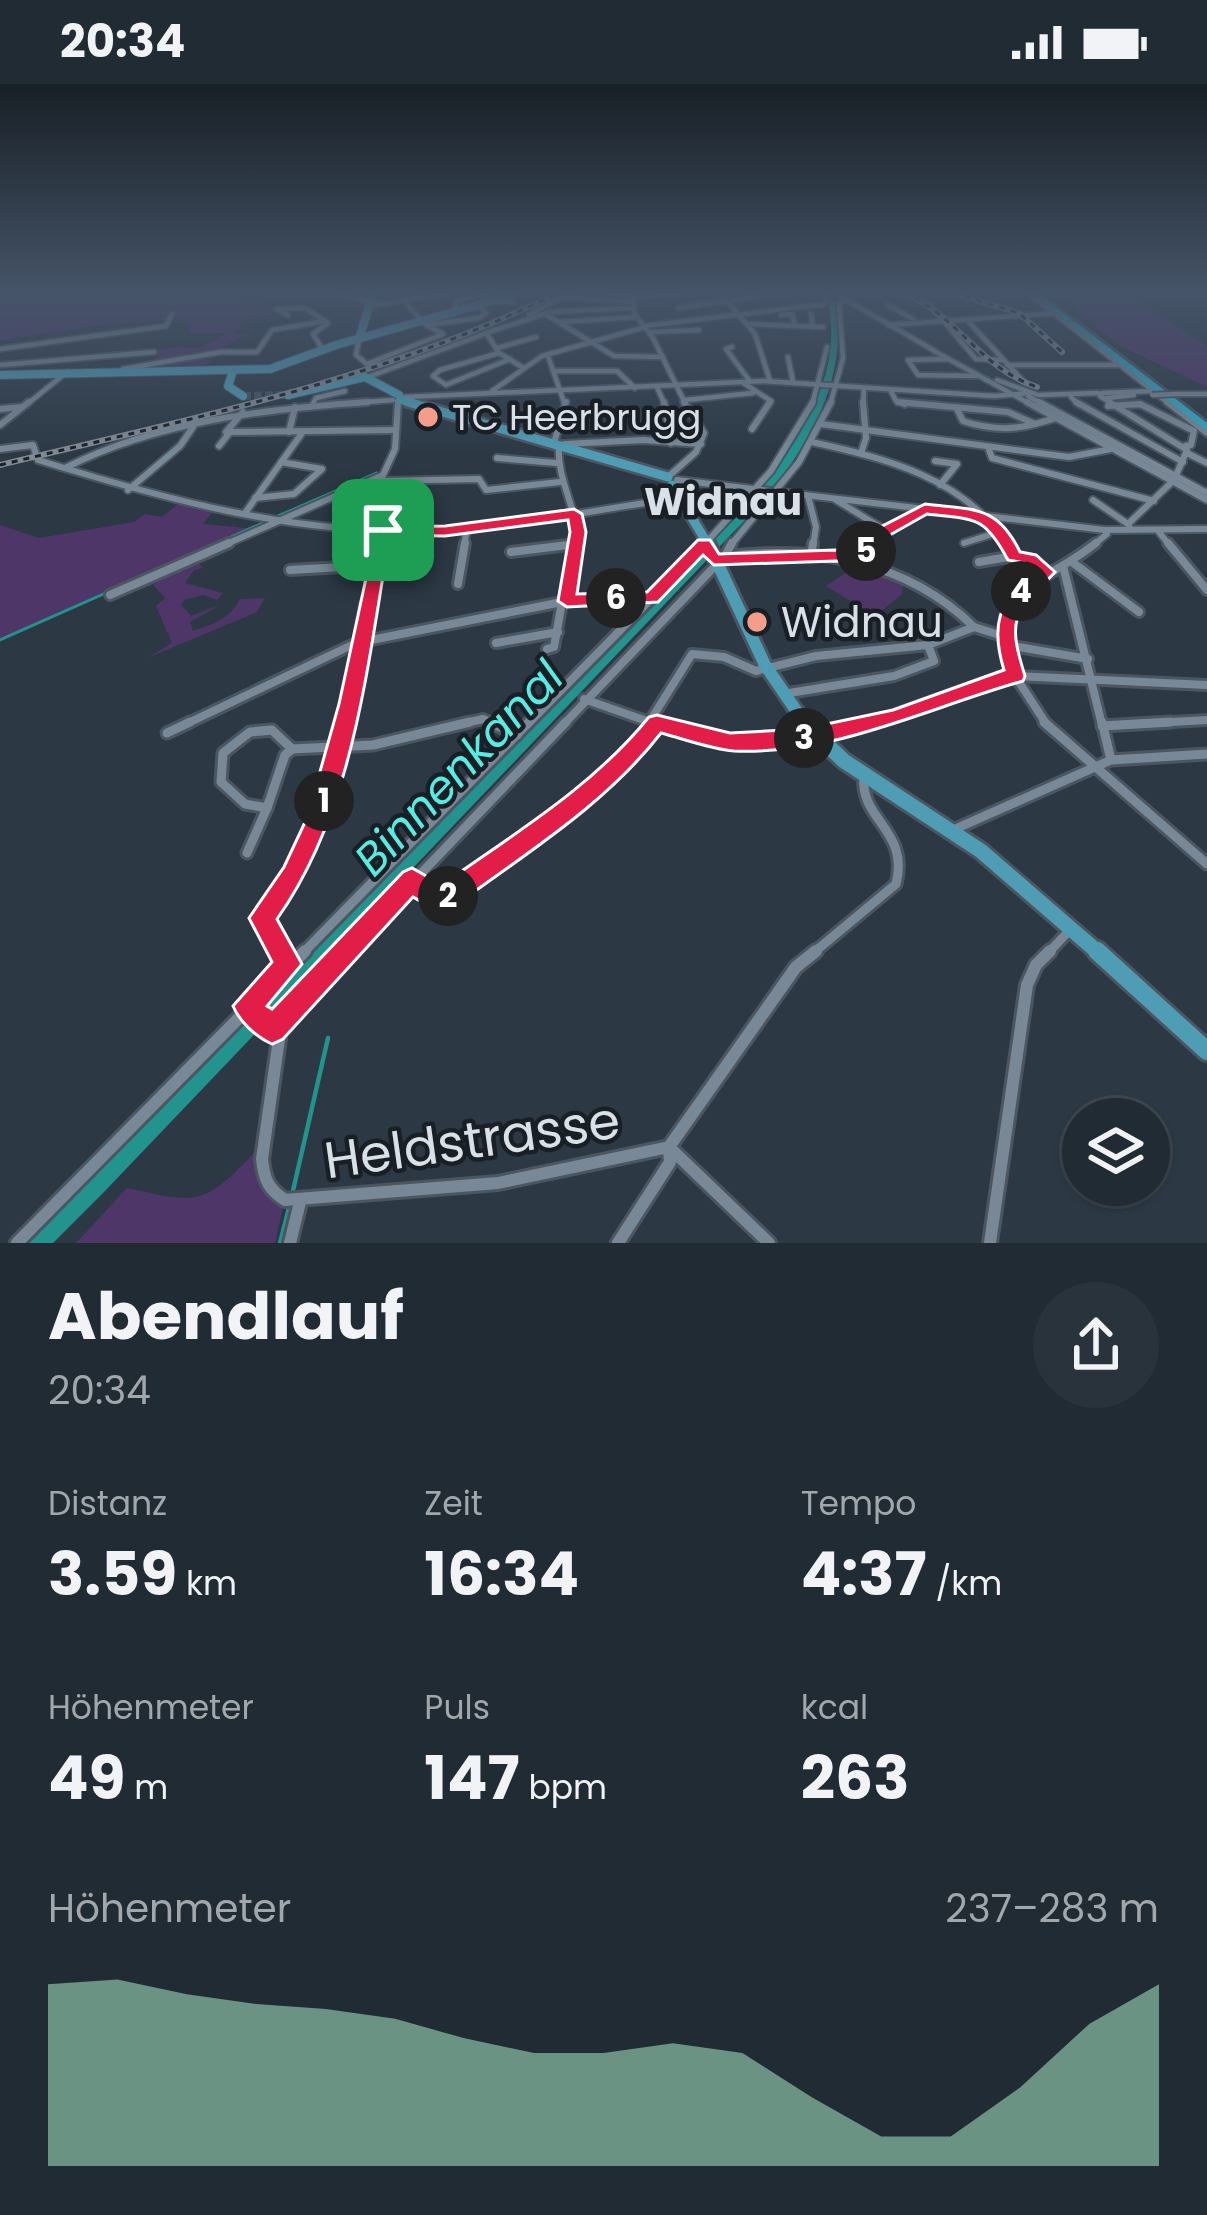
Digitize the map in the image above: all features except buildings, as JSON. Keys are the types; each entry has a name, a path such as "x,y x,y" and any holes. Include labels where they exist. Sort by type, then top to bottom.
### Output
{"highway":[{"path":"1104,347 1207,428"}],"main road":[{"path":"1,374 233,371 286,366 333,347"},
{"path":"233,371 228,386 244,396"},
{"path":"288,395 368,377 399,398 440,415 673,481 705,546 718,559 757,654 815,736 864,776 953,830 1207,1051"}],"street":[{"path":"123,369 221,352 257,352 260,347"},
{"path":"357,347 356,355 367,364 411,347"},
{"path":"368,377 451,347"},
{"path":"495,347 522,367"},
{"path":"448,384 433,376 509,347"},
{"path":"492,393 522,367 575,347"},
{"path":"600,347 618,357 663,357"},
{"path":"657,347 675,386 702,426 701,444 673,481"},
{"path":"732,347 726,349 753,393 772,405 752,428"},
{"path":"757,347 770,381"},
{"path":"17,1243 758,490 786,452 819,385 827,347"},
{"path":"248,1008 270,1028 718,559 812,442 835,387 842,347"},
{"path":"928,347 1207,497"},
{"path":"967,347 976,358 1005,363 1121,365"},
{"path":"991,347 1024,383"},
{"path":"1098,347 1152,393 1207,428"},
{"path":"1,374 154,352"},
{"path":"547,649 554,647 576,544 574,514 556,463 566,404 548,356"},
{"path":"788,357 794,382"},
{"path":"980,376 918,375 908,360 951,357 1174,479"},
{"path":"422,358 440,370"},
{"path":"441,395 448,384 510,359"},
{"path":"0,425 68,371"},
{"path":"555,371 617,371 635,388"},
{"path":"64,469 93,454 243,412 441,395 770,381 1024,396 1207,394"},
{"path":"657,387 671,442"},
{"path":"861,453 867,443 861,407 864,389"},
{"path":"312,405 316,398 346,391"},
{"path":"891,391 903,405 1011,412 1035,424"},
{"path":"685,400 753,393"},
{"path":"1102,396 1118,399 1152,393"},
{"path":"1070,396 1085,410 1183,462"},
{"path":"1102,396 1207,463"},
{"path":"1102,396 1140,404 1194,431 1174,479 1129,527"},
{"path":"289,964 262,918 304,854 338,746 377,565 383,530 373,505 395,449 399,398"},
{"path":"289,432 296,406"},
{"path":"0,409 22,407"},
{"path":"957,409 963,421 1016,430 1056,418"},
{"path":"243,412 226,430 396,430"},
{"path":"821,424 1069,457 1112,448"},
{"path":"128,490 180,446 194,425"},
{"path":"219,446 230,432"},
{"path":"244,513 302,433"},
{"path":"812,442 861,453 940,485 1002,531 1014,556"},
{"path":"558,445 701,444"},
{"path":"0,448 33,446 38,460 160,499 383,530 467,529 574,514 673,481 1105,530 1207,529"},
{"path":"988,446 992,458 1154,502"},
{"path":"497,458 556,463"},
{"path":"935,461 957,464 940,485"},
{"path":"255,498 294,496 310,486 322,469 281,462"},
{"path":"110,596 279,518 380,478 478,478 486,490 560,482"},
{"path":"808,496 816,527 811,556"},
{"path":"836,499 885,531"},
{"path":"1093,500 1129,527"},
{"path":"862,560 873,539 925,509"},
{"path":"458,584 467,529"},
{"path":"1105,530 1106,535 1068,564 1028,582 1018,596 1005,640 1034,712 1202,852 1207,864"},
{"path":"1158,530 1207,590"},
{"path":"964,543 1002,531"},
{"path":"512,552 576,544"},
{"path":"718,559 811,556 862,560 919,583 974,627 1005,640 1088,659"},
{"path":"979,562 1014,556 1030,559 1046,572"},
{"path":"1068,564 1139,612"},
{"path":"1068,564 1111,760"},
{"path":"290,570 377,565"},
{"path":"167,734 360,642 564,601 652,598"},
{"path":"412,880 435,898 447,896 596,788 626,762 692,654 724,657 751,671 816,656 928,645 974,627"},
{"path":"496,644 558,632"},
{"path":"782,694 907,672 934,662 928,645"},
{"path":"584,699 730,742 815,736 896,718 987,681 1016,676 1207,685"},
{"path":"247,853 285,755 292,748 374,745 483,719 517,735"},
{"path":"1102,726 1207,720"},
{"path":"267,808 243,807 232,799 218,768 221,754 236,738 260,730 282,734 292,748"},
{"path":"953,830 1111,760 1207,754"},
{"name":"Heldstrasse","path":"270,1028 279,1039 262,1147 263,1174 269,1189 293,1201 520,1179 622,1162 669,1147 796,967 896,884 902,855 887,824 864,794 864,776"},
{"path":"990,1243 1027,986 1036,965 1070,930"},
{"path":"617,1243 670,1162 669,1147"},
{"path":"669,1147 769,1243"},
{"path":"290,1243 293,1201"}],"shaded area":[{"path":"222,347 208,354 205,359 212,361 201,367 130,369 155,364 159,350"},
{"path":"1123,347 1207,347 1207,387"},
{"path":"830,348 837,349 824,402 799,451 766,498 104,1192 53,1243 29,1243 757,496 804,425 825,375"},
{"path":"178,504 214,510 203,524 256,529 0,640 0,525 39,538 134,522 145,514 162,517"},
{"path":"196,560 203,568 194,570 185,583 223,593 217,600 203,595 184,600 181,605 191,616 220,605 190,622 193,631 226,616 240,599 265,598 257,612 147,658 172,643 156,606 165,598 153,585"},
{"path":"862,562 904,578 902,594 875,616 826,586"},
{"path":"258,1149 265,1190 283,1207 275,1243 76,1243 127,1188 172,1197 200,1196 225,1181"}],"waterway":[{"path":"972,369 1027,399"},
{"path":"276,517 377,473"},
{"path":"139,578 267,521"},
{"path":"0,640 108,592"},
{"path":"292,1195 328,1038"},
{"path":"280,1243 290,1204"}],"tunnel":[{"path":"243,396 288,395"}],"railway":[{"path":"0,465 284,394 430,347"},
{"path":"976,347 999,367 1037,387"},
{"path":"1057,347 1062,352"}],"place":[{"name":"TC Heerbrugg","path":"428,417"},
{"name":"Widnau","path":"757,622"}],"district":[{"name":"Widnau","path":"723,501"}],"route":[{"path":"925,509 986,516 1003,533 1014,556 1030,559 1046,572 1028,582 1006,625 1003,636 1016,676 987,681 896,718 803,738 730,742 657,723 626,762 596,788 447,896 435,898 412,880 272,1029 247,1006 289,964 262,918 304,854 328,786 383,530 445,531 574,514 578,532 567,601 652,598 704,544 714,559 836,555 862,560 875,537 925,509"}],"water label":[{"name":"Binnenkanal","path":"459,768"}]}
